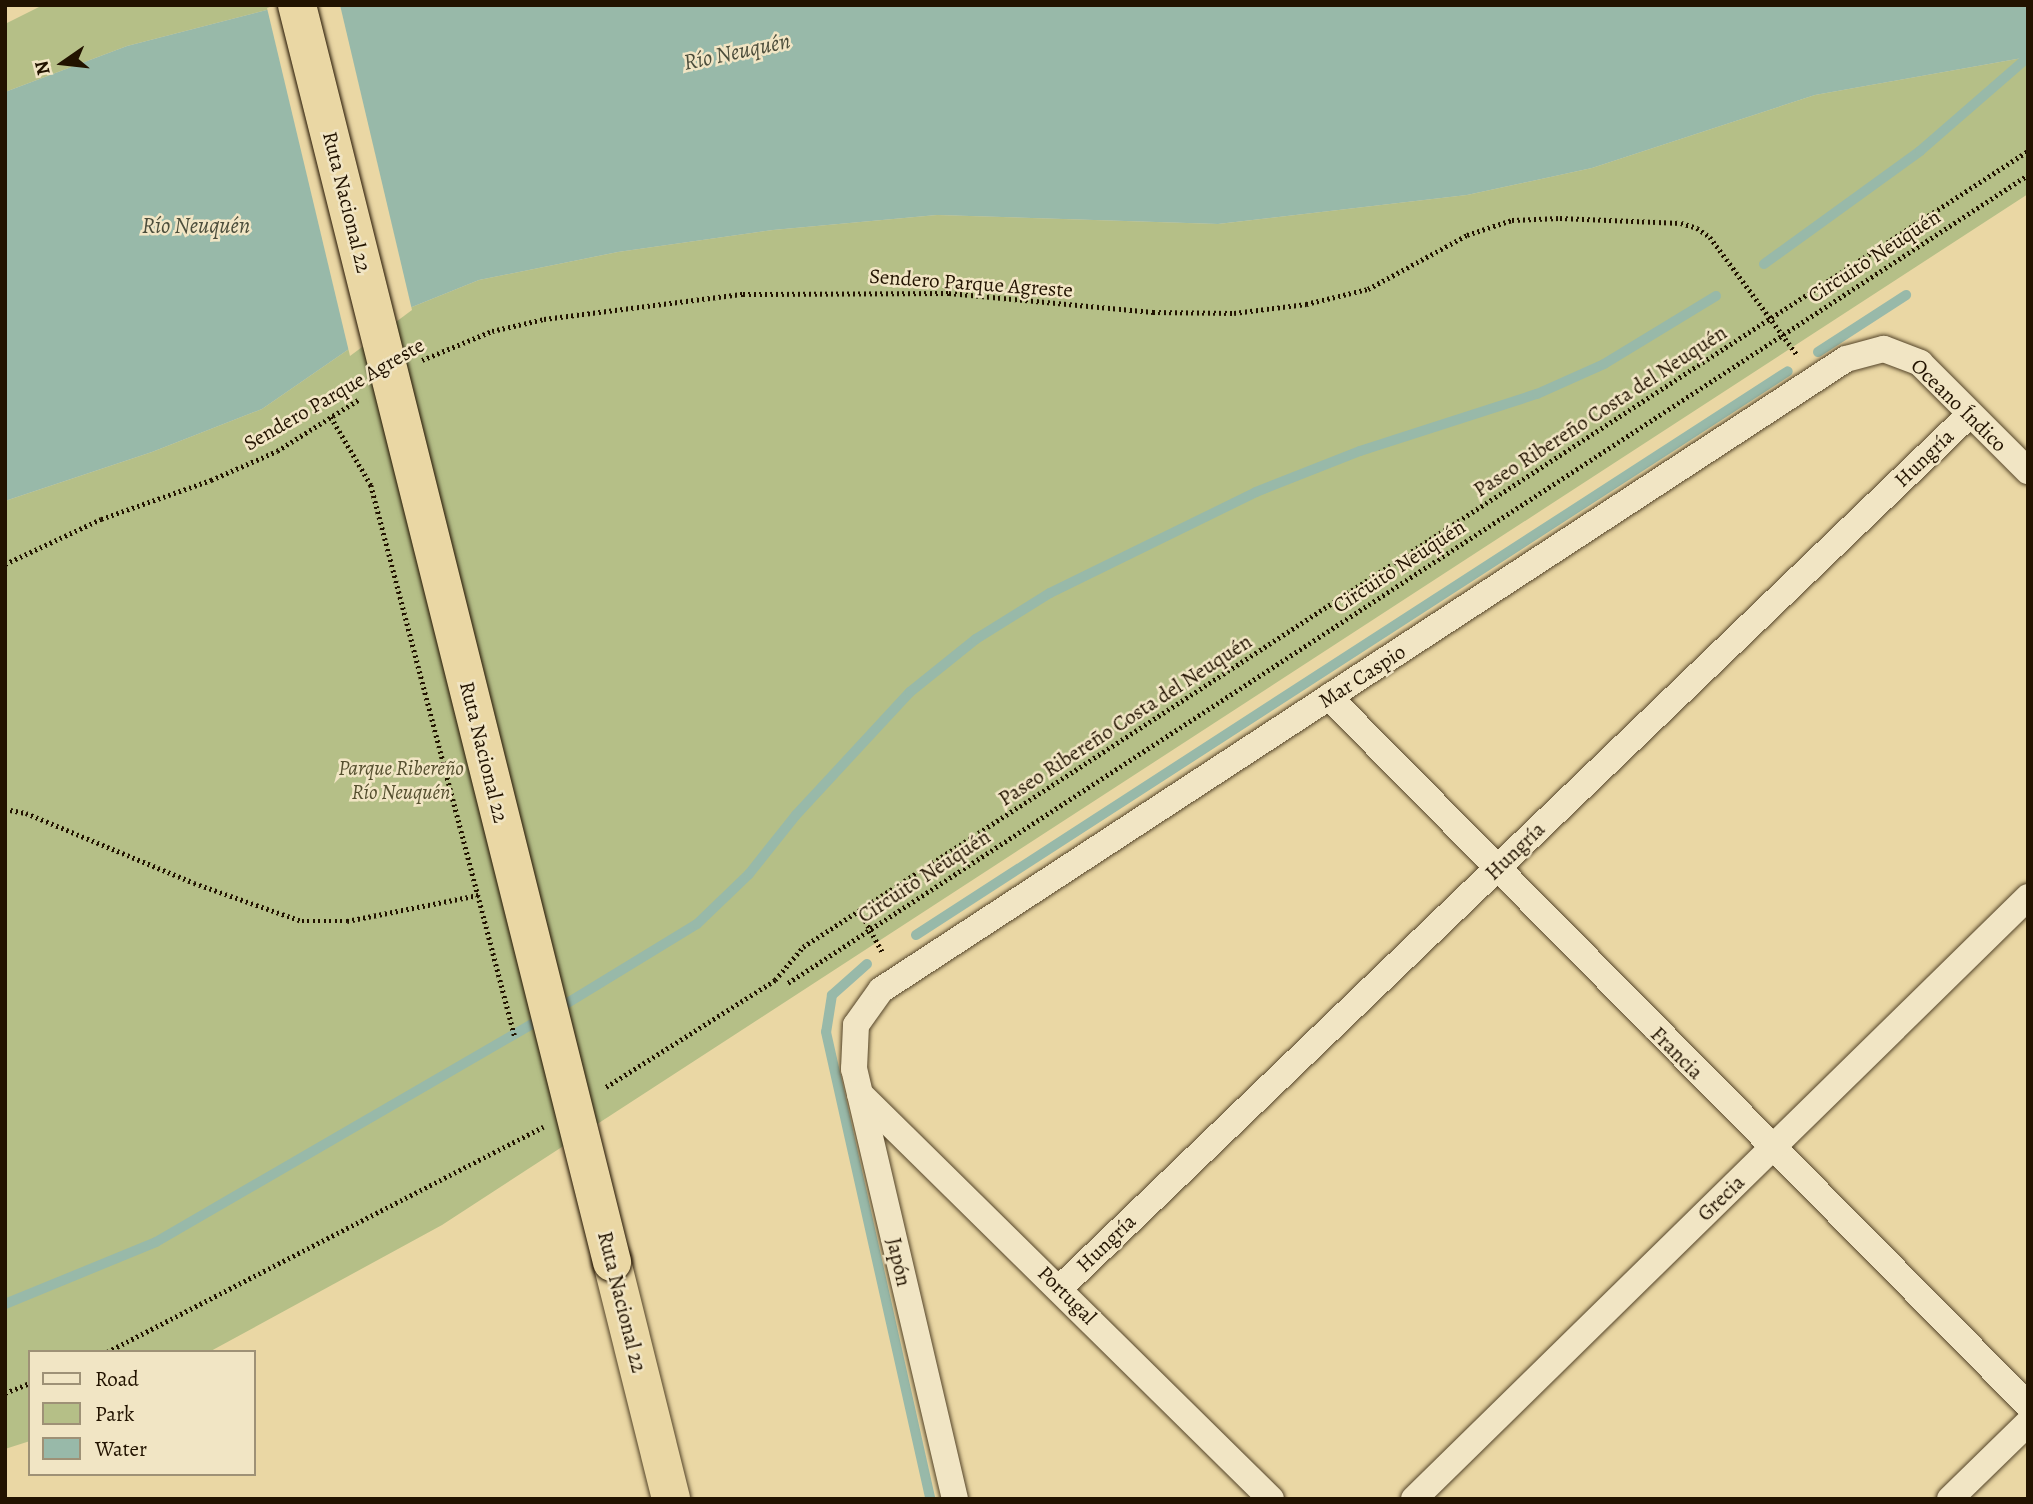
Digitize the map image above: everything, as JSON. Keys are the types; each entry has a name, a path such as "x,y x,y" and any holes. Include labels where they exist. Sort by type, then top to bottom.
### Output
{"highway":[{"name":"Ruta Nacional 22","path":"297,5 671,1499"}],"street":[{"name":"Mar Caspio","path":"856,1025 866,1006 898,979 1846,359 1884,349"},
{"name":"Oceano Índico","path":"1884,349 1920,363 2028,471"},
{"name":"Hungría","path":"1060,1288 1970,414"},
{"name":"Francia","path":"1329,698 1495,870 2028,1405"},
{"name":"Grecia","path":"1414,1499 2028,897"},
{"name":"Japón","path":"856,1025 852,1046 860,1094 955,1499"},
{"name":"Portugal","path":"860,1094 1060,1288 1271,1499"},
{"path":"1950,1499 2028,1423"}],"path":[{"name":"Paseo Ribereño Costa del Neuquén","path":"598,1092 775,980 803,947 2028,151"},
{"name":"Circuito Neuquén","path":"788,983 2028,175"},
{"name":"Sendero Parque Agreste","path":"413,365 492,331 544,319 743,294 949,293 1153,312 1234,313 1306,304 1368,289 1467,235 1512,220 1560,218 1681,223 1697,228 1710,237 1773,317 1814,380"},
{"name":"Sendero Parque Agreste","path":"5,564 101,519 244,466 367,394"},
{"path":"331,417 371,485 518,1051"},
{"path":"5,809 26,813 194,883 302,921 346,921 478,895"},
{"path":"860,911 898,979"},
{"path":"535,1116 538,1129"},
{"path":"111,1350 550,1122"},
{"path":"5,1393 28,1384"}],"green space":[{"path":"43,5 286,5 127,46 5,92 5,24"},
{"name":"Parque Ribereño Río Neuquén","path":"2028,57 2028,194 442,1225 213,1350 28,1350 28,1442 5,1449 5,501 152,452 262,409 407,309 479,280 618,252 773,230 937,215 1218,224 1467,195 1592,168 1815,95"}],"water":[{"name":"Río Neuquén","path":"286,5 2028,5 2028,57 1815,95 1592,168 1467,195 1218,224 937,215 773,230 618,252 479,280 407,309 262,409 152,452 5,501 5,92 127,46"}],"pier":[{"path":"276,5 340,5 412,310 350,356 267,8"}],"waterway":[{"path":"1764,264 1920,151 2028,57"},
{"path":"1818,352 1906,295"},
{"path":"556,1010 697,924 749,874 796,815 910,692 976,639 1050,593 1256,492 1360,451 1537,394 1604,364 1716,296"},
{"path":"916,935 1788,371"},
{"path":"867,964 832,995 826,1032 930,1499"},
{"path":"5,1304 156,1242 542,1018"}]}
